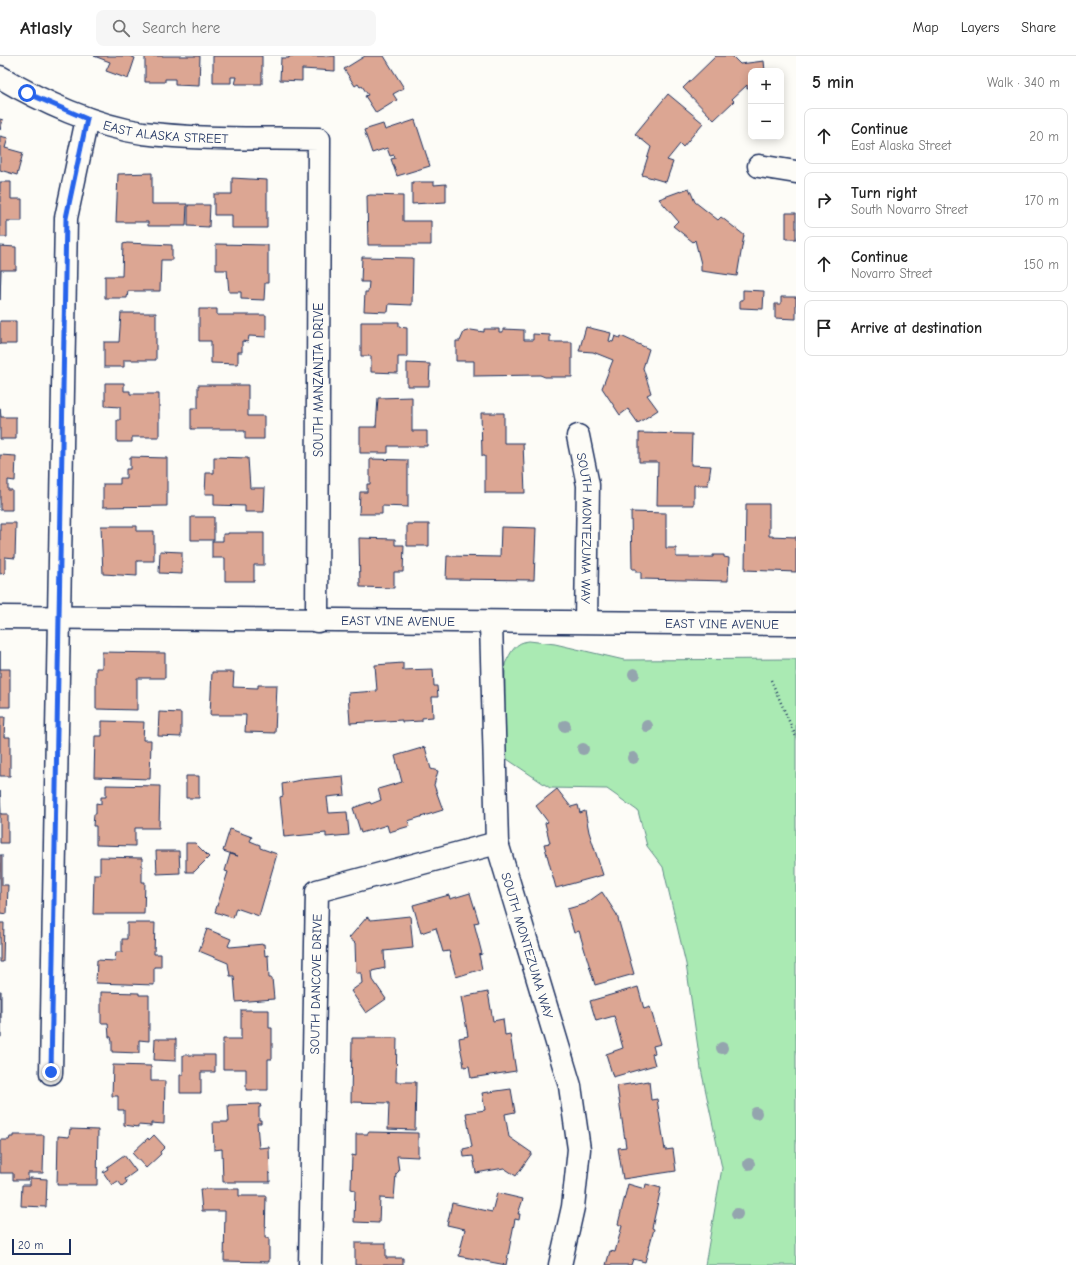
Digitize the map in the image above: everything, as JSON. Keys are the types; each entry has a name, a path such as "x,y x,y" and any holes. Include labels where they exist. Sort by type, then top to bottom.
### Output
{"street":[{"name":"EAST ALASKA STREET","path":"0,77 27,93 87,119 142,132 201,137 319,139"},
{"path":"51,1072 66,218 87,119"},
{"name":"SOUTH MANZANITA DRIVE","path":"317,621 319,139"},
{"path":"759,166 796,172"},
{"name":"SOUTH MONTEZUMA WAY","path":"578,436 588,485 586,621"},
{"name":"EAST VINE AVENUE","path":"0,617 317,621 586,621 796,624"},
{"name":"SOUTH MONTEZUMA WAY","path":"492,622 498,842 570,1086 579,1149 573,1207 560,1265"},
{"name":"SOUTH DANCOVE DRIVE","path":"310,1265 317,891 498,842"}],"path":[{"path":"771,680 796,736"}],"green space":[{"path":"529,641 555,644 624,660 796,659 796,1265 705,1265 722,1168 701,1069 686,964 663,867 647,846 638,811 607,789 550,788 504,757 505,664 514,648 520,643"}],"building":[{"path":"94,56 129,56 135,58 128,79 106,71 110,62"},
{"path":"145,56 200,56 199,86 175,85 175,79 165,79 165,82 145,82"},
{"path":"213,56 262,56 262,84 235,84 237,77 231,77 231,83 213,83"},
{"path":"289,56 335,56 335,71 302,69 302,81 280,80 281,58 289,58"},
{"path":"365,56 384,56 404,88 393,94 397,100 376,113 365,96 368,95 362,86 360,87 358,84 355,86 344,69"},
{"path":"716,56 732,56 740,64 764,61 765,68 748,68 748,89 747,85 732,99 734,101 714,120 683,88"},
{"path":"668,94 703,123 683,147 680,144 667,160 673,162 666,182 642,175 651,147 635,134"},
{"path":"0,119 3,120 0,130"},
{"path":"415,120 430,166 397,176 391,159 395,158 394,155 390,156 387,148 372,153 364,130 383,124 385,130"},
{"path":"0,136 8,138 5,148 23,153 17,175 0,170"},
{"path":"152,173 152,204 187,204 186,226 148,226 148,222 116,222 118,174"},
{"path":"232,178 267,180 267,228 232,228 232,215 214,215 214,194 232,194"},
{"path":"0,182 11,182 11,199 22,199 22,221 7,221 7,237 0,237"},
{"path":"412,182 434,182 434,185 446,184 446,202 412,204"},
{"path":"689,188 695,202 718,220 721,217 744,235 737,276 701,271 701,264 695,240 693,242 673,226 678,221 659,199"},
{"path":"367,196 403,196 403,221 431,221 431,245 368,245"},
{"path":"188,205 210,205 209,227 188,226"},
{"path":"786,213 796,213 796,239 786,239"},
{"path":"123,244 172,245 172,260 161,260 160,291 128,291 127,298 105,298 105,276 122,276"},
{"path":"216,244 268,245 268,283 265,283 264,300 241,299 241,292 229,292 227,270 216,270"},
{"path":"0,246 16,247 16,270 1,270 0,300"},
{"path":"362,257 413,258 412,305 389,304 388,312 364,311 365,292 368,292 369,282 361,282"},
{"path":"743,290 764,291 763,309 740,308 740,300 743,300"},
{"path":"781,297 796,297 796,319 775,318 775,304 781,304"},
{"path":"199,309 217,309 217,315 266,315 266,337 249,336 248,342 242,341 242,352 238,352 238,364 211,363 211,341 199,341"},
{"path":"121,313 156,313 156,360 124,360 124,367 104,367 104,342 119,342"},
{"path":"0,321 16,321 16,344 0,344"},
{"path":"361,322 399,322 399,327 407,328 407,357 398,357 398,373 371,372 371,356 361,356"},
{"path":"586,327 611,333 609,341 613,342 615,336 620,338 621,336 649,349 643,368 651,393 647,395 658,410 638,423 628,409 620,415 602,388 613,360 593,352 579,351"},
{"path":"484,329 499,329 499,332 503,332 503,329 524,330 524,340 533,340 533,334 550,335 550,342 572,342 572,377 545,377 540,375 474,376 474,361 456,361 456,341 460,341 464,332 471,330 484,332"},
{"path":"407,363 430,364 429,386 407,386"},
{"path":"105,383 124,383 124,391 130,391 130,394 159,394 159,437 132,437 132,442 117,442 117,420 120,420 120,407 105,406"},
{"path":"198,385 248,385 248,416 264,416 264,439 245,439 245,431 237,431 237,429 191,429 191,408 198,408"},
{"path":"412,397 412,431 427,431 427,446 388,446 388,453 360,453 360,427 376,427 378,398"},
{"path":"0,408 1,417 16,417 16,439 0,439"},
{"path":"481,413 504,413 504,443 523,443 525,493 485,493 485,456 482,456"},
{"path":"639,433 692,434 691,465 711,466 708,485 694,485 694,505 657,505 658,462 639,462"},
{"path":"0,455 16,456 15,481 8,480 8,490 12,490 12,510 0,510"},
{"path":"130,457 167,458 167,506 103,507 103,484 120,484 120,478 126,478 126,469 130,469"},
{"path":"214,457 248,458 250,488 265,488 264,512 245,512 245,506 214,505 214,494 205,494 206,473 214,473"},
{"path":"370,459 408,460 408,507 382,506 382,514 359,514 360,492 367,492 367,484 370,484"},
{"path":"746,504 769,504 769,536 796,537 796,572 745,570"},
{"path":"631,512 666,513 666,548 676,548 676,557 713,557 713,555 724,555 724,557 729,558 728,581 641,579 641,572 636,572 636,569 632,569"},
{"path":"191,517 214,517 214,540 191,540"},
{"path":"0,523 16,523 15,558 5,557 5,573 0,574"},
{"path":"407,524 429,524 429,546 407,546"},
{"path":"101,526 137,526 137,531 154,531 154,561 137,561 137,576 103,574"},
{"path":"501,527 536,528 534,580 446,579 447,556 500,557"},
{"path":"264,533 264,565 254,565 254,581 225,581 225,558 212,558 212,541 223,541 223,534"},
{"path":"359,538 395,539 395,545 404,545 403,572 394,572 394,588 360,587"},
{"path":"160,551 182,552 182,574 159,573"},
{"path":"102,652 165,653 165,678 137,678 137,710 96,709 96,668 102,668"},
{"path":"403,663 403,670 433,669 434,686 437,686 438,697 432,697 433,717 422,718 422,721 402,722 402,720 350,723 348,693 377,691 375,665"},
{"path":"0,669 10,669 10,707 0,707"},
{"path":"212,672 234,672 233,687 258,688 258,685 277,685 275,733 245,732 246,715 210,715"},
{"path":"159,712 181,713 181,737 158,736"},
{"path":"0,717 5,717 4,737 10,737 10,776 0,776"},
{"path":"102,721 144,722 143,740 151,740 150,779 94,777 95,736 102,736"},
{"path":"425,747 431,769 438,771 434,785 443,810 408,821 410,826 389,832 387,825 361,833 353,808 381,800 378,789 402,782 395,756"},
{"path":"186,776 199,776 199,798 186,798"},
{"path":"343,776 345,795 327,797 329,813 347,812 349,835 326,837 326,833 284,837 280,797 283,796 282,784 300,780"},
{"path":"106,785 160,786 159,828 135,828 135,846 96,845 96,826 93,826 94,814 96,814 96,803 101,804 101,797 106,797"},
{"path":"557,789 571,807 578,805 580,813 585,811 589,832 603,875 556,888 544,844 550,843 545,823 548,822 536,806"},
{"path":"0,791 1,814 8,814 8,843 0,843"},
{"path":"230,829 252,837 250,841 260,845 260,848 277,854 259,916 236,908 233,918 215,912 228,872 225,871 230,854 238,856 223,851"},
{"path":"186,843 195,843 209,857 194,872 186,872"},
{"path":"156,851 179,851 180,873 157,874"},
{"path":"0,855 2,855 2,885 8,885 7,914 0,913"},
{"path":"100,857 142,858 142,882 145,882 144,914 93,914 94,874 100,874"},
{"path":"602,892 617,915 634,974 595,985 579,931 574,933 567,909 585,904"},
{"path":"470,893 479,922 474,923 482,954 479,955 482,969 456,977 449,951 443,952 436,928 421,933 413,905 449,895 450,899"},
{"path":"410,916 413,948 384,951 385,968 372,971 373,980 386,999 366,1013 351,991 362,983 361,973 356,973 355,943 349,938 367,917 371,920"},
{"path":"0,923 4,923 3,962 0,962"},
{"path":"127,923 155,923 154,954 161,954 161,967 154,967 154,985 96,983 97,960 115,961 116,952 122,952 122,939 127,939"},
{"path":"207,929 231,939 228,946 230,947 264,944 265,956 268,955 269,978 272,978 274,999 236,1002 234,976 230,976 228,963 199,951"},
{"path":"638,987 644,1009 650,1007 661,1044 653,1046 655,1053 652,1054 655,1065 613,1077 606,1054 623,1048 614,1016 596,1021 590,1001"},
{"path":"1,991 1,1037 0,1037"},
{"path":"101,992 139,993 139,995 149,995 149,1041 139,1040 139,1053 112,1052 112,1042 111,1037 109,1037 108,1023 101,1023"},
{"path":"488,992 493,1021 503,1019 505,1035 510,1034 516,1071 471,1078 469,1066 464,1067 459,1038 468,1036 461,997"},
{"path":"241,1010 269,1010 269,1028 272,1028 272,1059 268,1059 268,1090 246,1090 246,1069 223,1069 223,1039 241,1039"},
{"path":"352,1038 397,1038 396,1082 416,1082 415,1130 388,1129 389,1103 351,1102"},
{"path":"155,1039 176,1039 176,1061 154,1060"},
{"path":"183,1055 215,1055 215,1072 201,1072 201,1093 180,1093 180,1075 183,1075"},
{"path":"113,1065 151,1066 151,1081 165,1081 164,1124 151,1123 151,1126 138,1125 138,1127 124,1125 124,1110 118,1110 118,1096 112,1096"},
{"path":"649,1081 651,1100 657,1099 665,1150 673,1149 676,1171 623,1179 618,1148 626,1147 617,1086"},
{"path":"511,1089 515,1112 505,1114 509,1137 532,1153 516,1176 504,1168 476,1173 473,1156 464,1157 463,1149 472,1147 466,1113 485,1110 482,1093"},
{"path":"260,1104 259,1120 261,1120 261,1123 257,1123 259,1148 269,1147 270,1182 223,1182 222,1149 214,1150 213,1122 229,1122 228,1105"},
{"path":"70,1129 98,1130 97,1185 57,1185 58,1136 69,1137"},
{"path":"368,1132 418,1133 418,1157 397,1156 399,1171 396,1174 394,1199 380,1198 379,1223 354,1222 355,1190 351,1189 352,1155 356,1156 356,1134 368,1134"},
{"path":"13,1135 44,1135 43,1173 28,1173 28,1180 13,1180 13,1173 0,1173 0,1140 9,1140 10,1137 13,1137"},
{"path":"154,1135 165,1147 160,1152 161,1154 146,1168 132,1153 148,1138 149,1140"},
{"path":"124,1155 136,1171 125,1179 127,1182 122,1186 118,1181 112,1185 103,1172 108,1169 107,1167"},
{"path":"30,1178 47,1179 46,1207 21,1206 22,1185 30,1185"},
{"path":"628,1184 645,1189 646,1184 661,1188 652,1228 654,1229 645,1262 633,1259 631,1265 606,1265 610,1251 615,1252 622,1226 618,1224"},
{"path":"200,1189 239,1189 239,1196 266,1196 265,1238 269,1238 269,1262 224,1261 225,1211 202,1211"},
{"path":"497,1193 523,1199 518,1214 520,1214 519,1220 515,1219 506,1265 459,1256 465,1229 447,1225 452,1203 492,1212"},
{"path":"355,1243 386,1243 386,1258 403,1258 403,1265 355,1265"}],"route":[{"path":"27,93 87,119 66,218 51,1072"}]}
